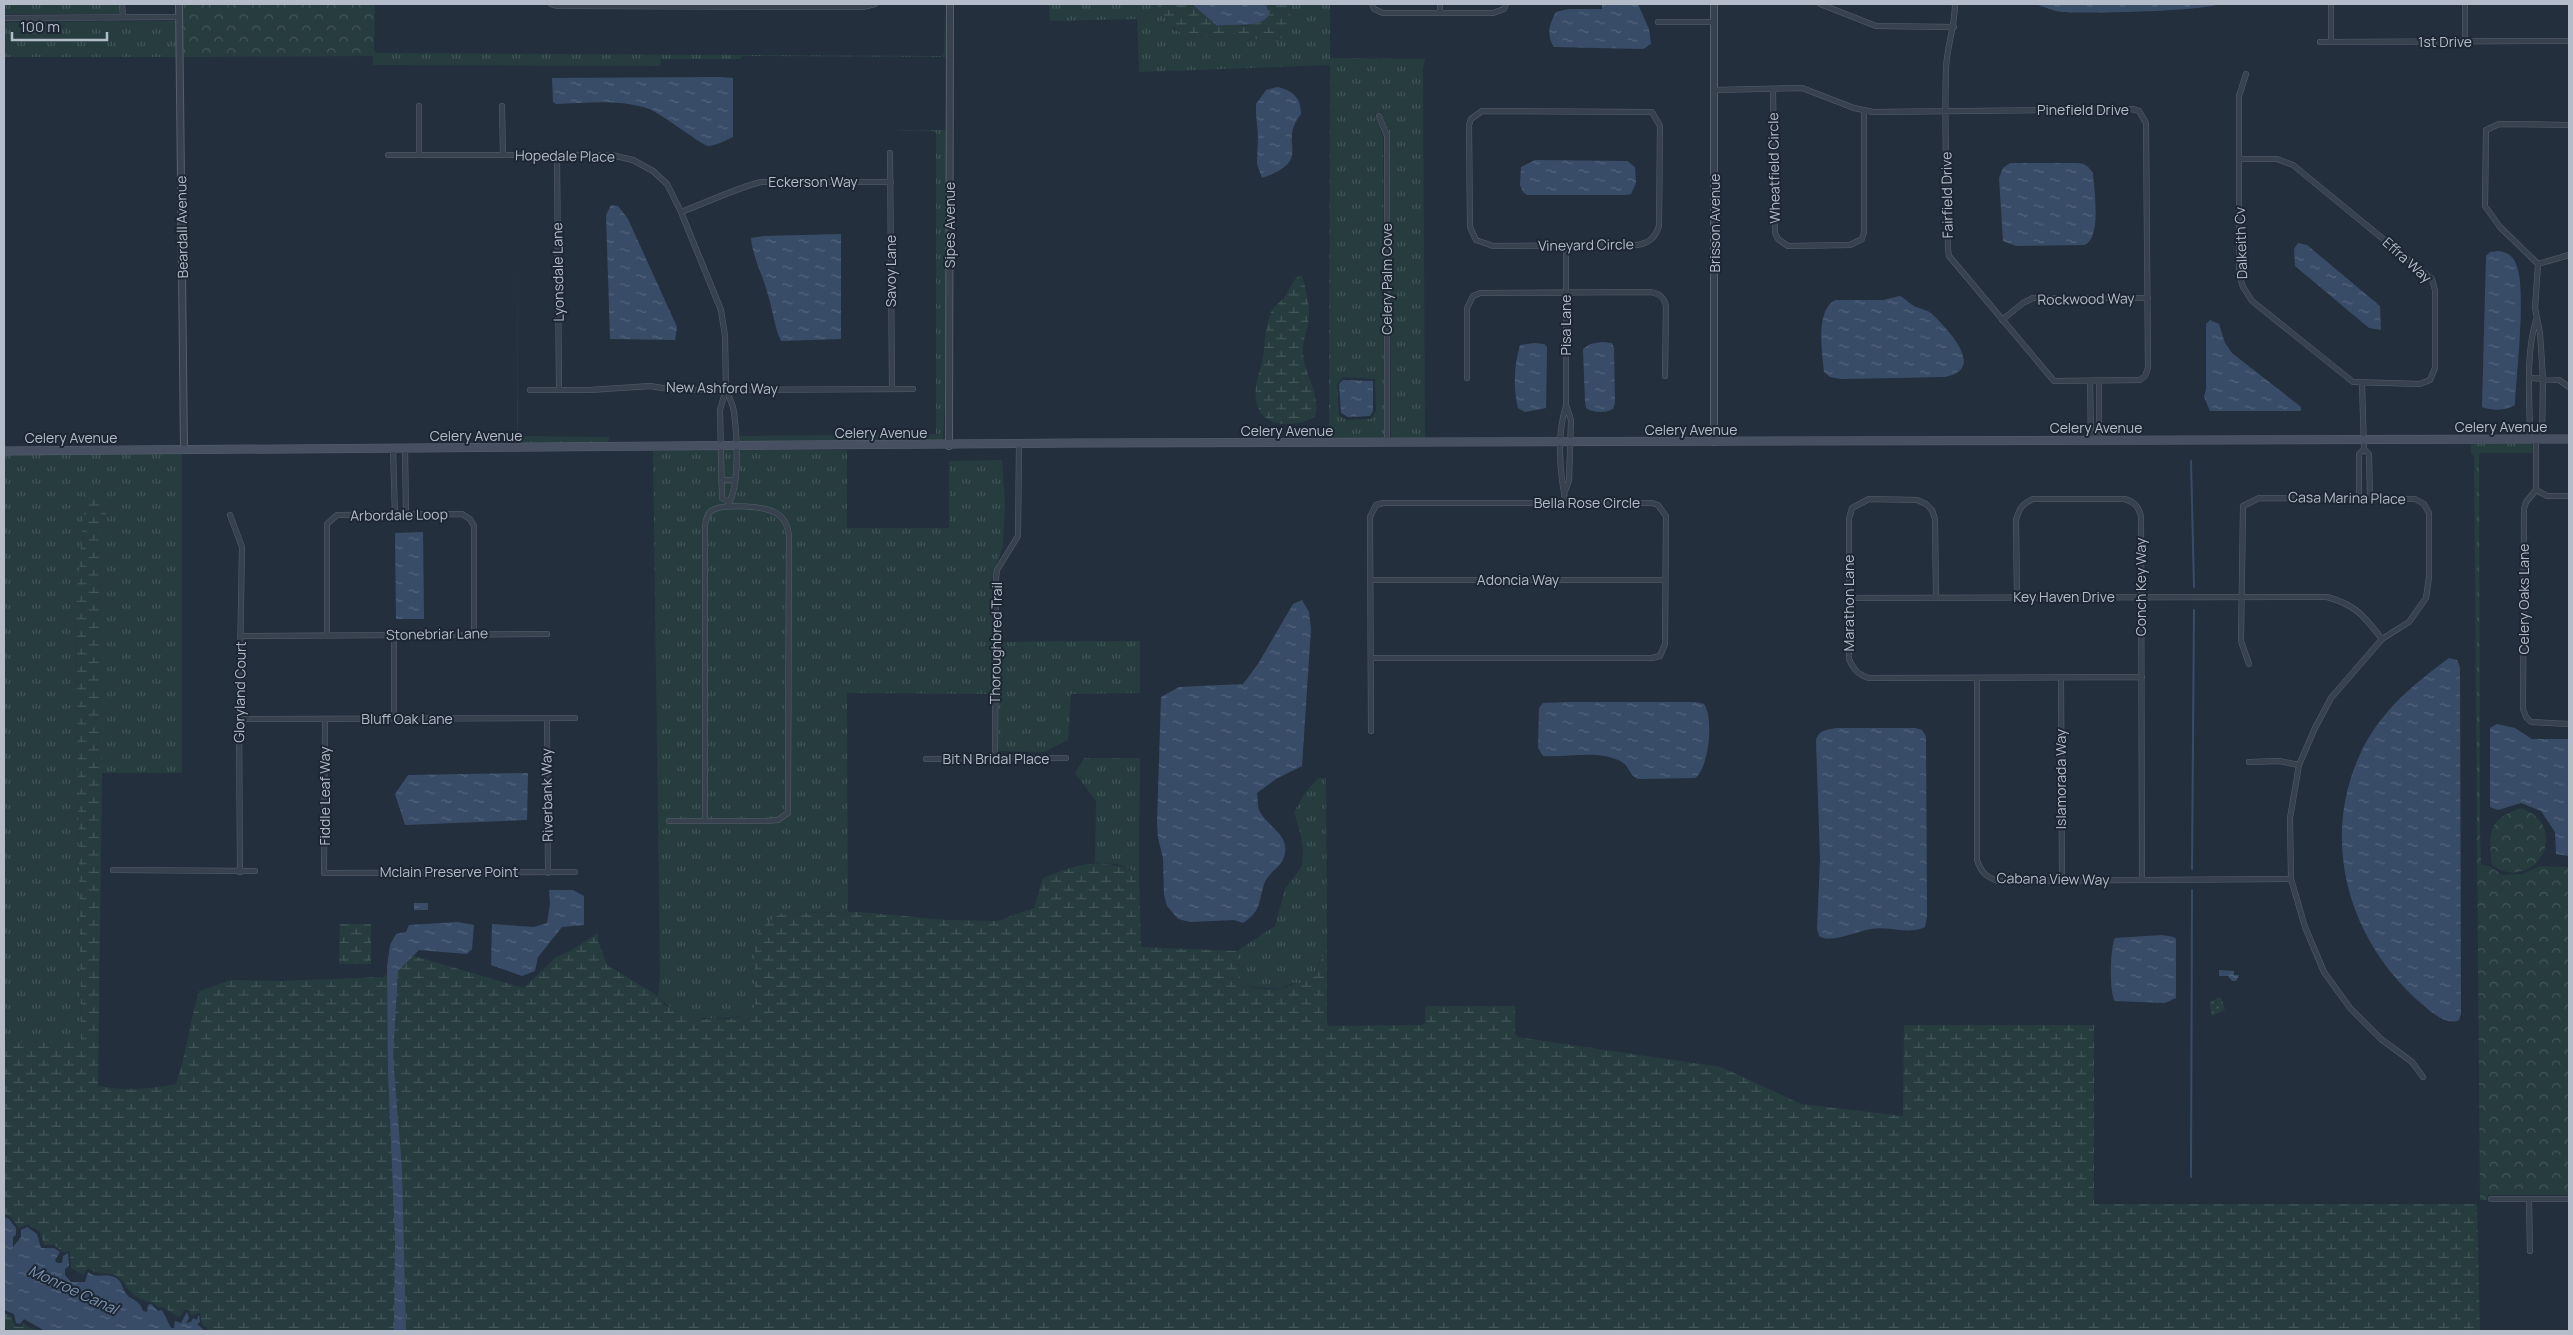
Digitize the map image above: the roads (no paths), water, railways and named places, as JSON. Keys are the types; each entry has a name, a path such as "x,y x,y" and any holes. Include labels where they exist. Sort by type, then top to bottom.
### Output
{"main road":[{"name":"Celery Avenue","path":"4,452 1019,444 2569,439"}],"street":[{"path":"122,4 122,17"},
{"name":"Beardall Avenue","path":"179,4 184,450"},
{"path":"552,4 558,6 863,7 875,4"},
{"name":"Sipes Avenue","path":"949,446 950,4"},
{"path":"1372,4 1374,9 1383,13 1493,13 1504,9 1506,4"},
{"path":"1440,4 1440,13"},
{"name":"Brisson Avenue","path":"1714,4 1714,442"},
{"path":"1820,4 1876,26 1954,27"},
{"name":"Fairfield Drive","path":"1955,4 1954,27 1947,60 1949,256 2054,380 2099,382"},
{"path":"2331,4 2331,42"},
{"path":"2465,4 2465,42"},
{"path":"4,18 179,17"},
{"path":"1658,22 1714,22"},
{"name":"1st Drive","path":"2320,42 2569,41"},
{"name":"Dalkeith Cv","path":"2246,74 2239,96 2239,270 2243,287 2252,301 2346,377 2362,384"},
{"name":"Wheatfield Circle","path":"1773,89 1775,233 1778,240 1788,246 1850,245 1862,239 1864,232 1864,111"},
{"name":"Pinefield Drive","path":"1715,90 1809,89 1864,111 2132,109 2138,111 2146,123 2148,368 2146,376 2133,381 2099,382"},
{"path":"419,106 419,155"},
{"path":"502,106 503,154"},
{"name":"Vineyard Circle","path":"1482,111 1652,112 1660,126 1659,226 1656,234 1646,243 1637,245 1566,245 1493,246 1476,240 1470,227 1471,119 1482,111"},
{"name":"Celery Palm Cove","path":"1380,116 1387,136 1387,444"},
{"path":"2538,264 2500,226 2485,206 2486,130 2500,124 2569,125"},
{"name":"Savoy Lane","path":"890,153 892,388"},
{"name":"Lyonsdale Lane","path":"557,154 559,390"},
{"name":"Hopedale Place","path":"388,155 612,155 633,160 652,171 667,184 681,212 721,310 725,336 726,389 720,410 721,480 722,498 729,504 734,495 735,447 734,410 726,389"},
{"name":"Effra Way","path":"2239,159 2277,159 2293,165 2433,281 2435,348 2433,377 2423,384 2362,384"},
{"name":"Eckerson Way","path":"681,212 728,195 742,187 761,182 891,182"},
{"name":"Pisa Lane","path":"1565,491 1562,481 1561,443 1562,420 1566,406 1566,245"},
{"path":"2538,264 2569,255"},
{"path":"2536,439 2543,379 2540,333 2536,320 2535,288 2538,264"},
{"path":"1467,378 1467,308 1473,296 1480,293 1658,293 1666,306 1665,376"},
{"name":"Rockwood Way","path":"2002,320 2023,303 2034,298 2148,298"},
{"path":"2536,320 2532,333 2530,378 2536,439"},
{"path":"2530,378 2559,380 2569,387"},
{"path":"2090,382 2095,440"},
{"path":"2095,440 2099,382"},
{"path":"2362,384 2364,449 2369,454 2370,497"},
{"name":"New Ashford Way","path":"530,390 650,386 675,390 913,388"},
{"name":"Pisa Lane","path":"1565,491 1569,481 1571,420 1566,406"},
{"name":"Celery Oaks Lane","path":"2536,439 2536,490 2526,502 2524,509 2524,709 2526,717 2531,722 2569,724"},
{"name":"Thoroughbred Trail","path":"995,758 996,579 997,570 1018,536 1019,444"},
{"path":"394,449 395,515"},
{"path":"405,449 406,515"},
{"path":"2359,497 2359,454 2364,449"},
{"path":"721,480 735,480"},
{"path":"394,483 405,483"},
{"path":"2536,490 2547,496 2569,496"},
{"path":"1565,491 1565,503"},
{"name":"Casa Marina Place","path":"2248,664 2241,641 2240,596 2243,506 2249,501 2259,498 2370,497 2415,499 2424,504 2429,513 2430,577 2426,598 2410,622 2382,639 2331,698 2314,728 2299,765 2290,818 2291,879 2305,927 2324,972 2350,1008 2381,1039 2412,1062 2422,1077"},
{"name":"Marathon Lane","path":"1936,597 1936,519 1932,510 1926,504 1917,500 1869,499 1852,508 1848,519 1849,660 1853,669 1860,676 1870,678 2142,677"},
{"name":"Conch Key Way","path":"2017,597 2016,520 2018,510 2025,502 2033,499 2124,499 2138,506 2141,516 2142,880"},
{"name":"Bella Rose Circle","path":"1371,658 1652,658 1660,656 1665,644 1666,516 1658,505 1565,503 1383,503 1376,505 1370,517 1371,731"},
{"path":"669,821 766,822 778,820 788,813 788,527 776,513 762,508 729,504 712,510 707,515 705,525 705,821"},
{"name":"Arbordale Loop","path":"327,636 326,524 337,516 462,514 470,519 474,526 474,634"},
{"name":"Gloryland Court","path":"230,515 242,547 238,719 240,872"},
{"name":"Adoncia Way","path":"1370,580 1665,580"},
{"name":"Key Haven Drive","path":"1849,598 2327,597 2346,602 2359,611 2382,639"},
{"name":"Stonebriar Lane","path":"241,636 547,634"},
{"path":"394,635 394,719"},
{"name":"Cabana View Way","path":"1977,678 1977,860 1980,870 1988,878 1998,881 2291,879"},
{"name":"Islamorada Way","path":"2061,678 2062,881"},
{"name":"Riverbank Way","path":"546,718 548,873"},
{"name":"Bluff Oak Lane","path":"238,719 575,718"},
{"name":"Fiddle Leaf Way","path":"324,873 325,720"},
{"name":"Bit N Bridal Place","path":"926,759 1066,758"},
{"path":"2249,762 2279,761 2299,765"},
{"path":"113,870 255,871"},
{"name":"Mclain Preserve Point","path":"324,873 575,872"},
{"path":"2491,1198 2569,1199"},
{"path":"2529,1198 2530,1251"}],"water":[{"path":"1192,4 1266,4 1269,15 1265,20 1253,24 1217,26"},
{"path":"1602,4 1638,4 1649,29 1651,44 1643,49 1554,47 1549,30 1556,12 1568,9 1602,9"},
{"path":"2036,4 2219,4 2169,10 2093,13 2062,12"},
{"path":"552,78 733,78 733,137 711,146 705,145 649,109 615,103 556,104 553,102"},
{"path":"1277,87 1295,95 1301,108 1301,114 1294,125 1291,158 1278,171 1262,178 1257,164 1256,104 1266,90"},
{"path":"1535,160 1627,161 1635,167 1636,183 1631,194 1627,195 1527,195 1523,192 1520,185 1521,167"},
{"path":"2010,163 2079,163 2088,167 2093,173 2096,213 2090,241 2084,245 2016,246 2003,241 1999,178 2003,168"},
{"path":"611,205 618,206 628,219 677,327 675,340 610,339 606,215"},
{"path":"841,234 841,339 781,341 751,238"},
{"path":"2298,243 2307,245 2380,306 2381,330 2369,328 2295,266 2294,249"},
{"path":"2499,251 2509,255 2516,264 2521,292 2521,311 2515,405 2495,410 2482,407 2486,256 2490,252"},
{"path":"1900,296 1914,306 1931,313 1946,328 1960,348 1963,357 1963,366 1957,373 1945,377 1841,379 1830,377 1824,372 1821,332 1822,321 1829,305 1836,300 1883,300"},
{"path":"2210,320 2219,324 2225,343 2232,353 2301,407 2301,411 2210,411 2204,397 2206,389 2206,324"},
{"path":"1612,343 1614,348 1615,403 1613,409 1600,412 1586,408 1583,349 1590,344"},
{"path":"1544,344 1547,347 1546,408 1525,412 1518,408 1515,393 1515,368 1520,345"},
{"path":"1343,380 1373,381 1373,411 1370,416 1348,417 1341,413 1339,384"},
{"path":"423,532 424,619 396,619 395,533"},
{"path":"1302,600 1309,612 1311,629 1302,766 1276,779 1257,793 1260,812 1282,837 1285,849 1284,857 1268,876 1256,910 1243,923 1234,920 1190,922 1178,919 1167,906 1164,895 1163,858 1158,838 1161,697 1179,687 1243,684 1258,664 1293,604"},
{"path":"2449,658 2457,660 2460,667 2461,1014 2459,1020 2455,1021 2440,1018 2423,1005 2397,980 2376,951 2359,920 2348,887 2342,852 2343,817 2350,782 2363,748 2390,709 2424,677"},
{"path":"1695,702 1704,704 1709,720 1709,742 1700,773 1695,778 1638,779 1622,762 1613,758 1593,755 1543,756 1538,748 1539,708 1543,703"},
{"path":"2497,724 2515,728 2532,739 2569,739 2569,856 2556,854 2555,832 2541,811 2521,803 2498,810 2490,807 2490,728"},
{"path":"1837,728 1915,728 1922,730 1926,736 1927,916 1925,927 1912,930 1878,928 1830,939 1819,936 1817,928 1820,859 1816,740 1822,732"},
{"path":"528,773 527,820 405,825 395,794 408,775"},
{"path":"549,890 573,890 584,896 584,925 562,927 538,957 535,971 522,976 491,965 492,924 534,927 547,923 550,904"},
{"path":"414,903 428,903 428,910 414,910"},
{"path":"458,922 474,925 472,949 467,954 419,950 398,971 393,1057 402,1169 406,1331 394,1331 395,1240 388,1071 387,967 390,945 396,934 406,932 409,925"},
{"path":"2162,935 2176,939 2176,998 2165,1003 2115,1001 2111,970 2115,938"},
{"path":"2219,970 2234,971 2234,975 2239,975 2236,981 2232,981 2228,976 2219,976"},
{"name":"Monroe Canal","path":"4,1217 9,1219 16,1228 16,1235 13,1237 13,1247 21,1237 21,1230 27,1227 37,1234 41,1248 54,1248 60,1252 55,1260 57,1263 62,1263 63,1256 68,1253 69,1266 65,1269 65,1275 71,1282 85,1282 88,1272 94,1275 114,1277 120,1282 127,1295 139,1304 143,1311 147,1312 148,1305 151,1304 158,1311 162,1310 171,1328 174,1328 175,1321 181,1323 187,1312 189,1318 186,1323 191,1322 193,1318 197,1320 199,1315 200,1322 197,1324 205,1331 45,1331 24,1319 20,1324 16,1323 14,1314 4,1310"}],"waterway":[{"path":"2191,461 2194,587"},
{"path":"2192,869 2194,610"},
{"path":"2191,1177 2192,890"}]}
